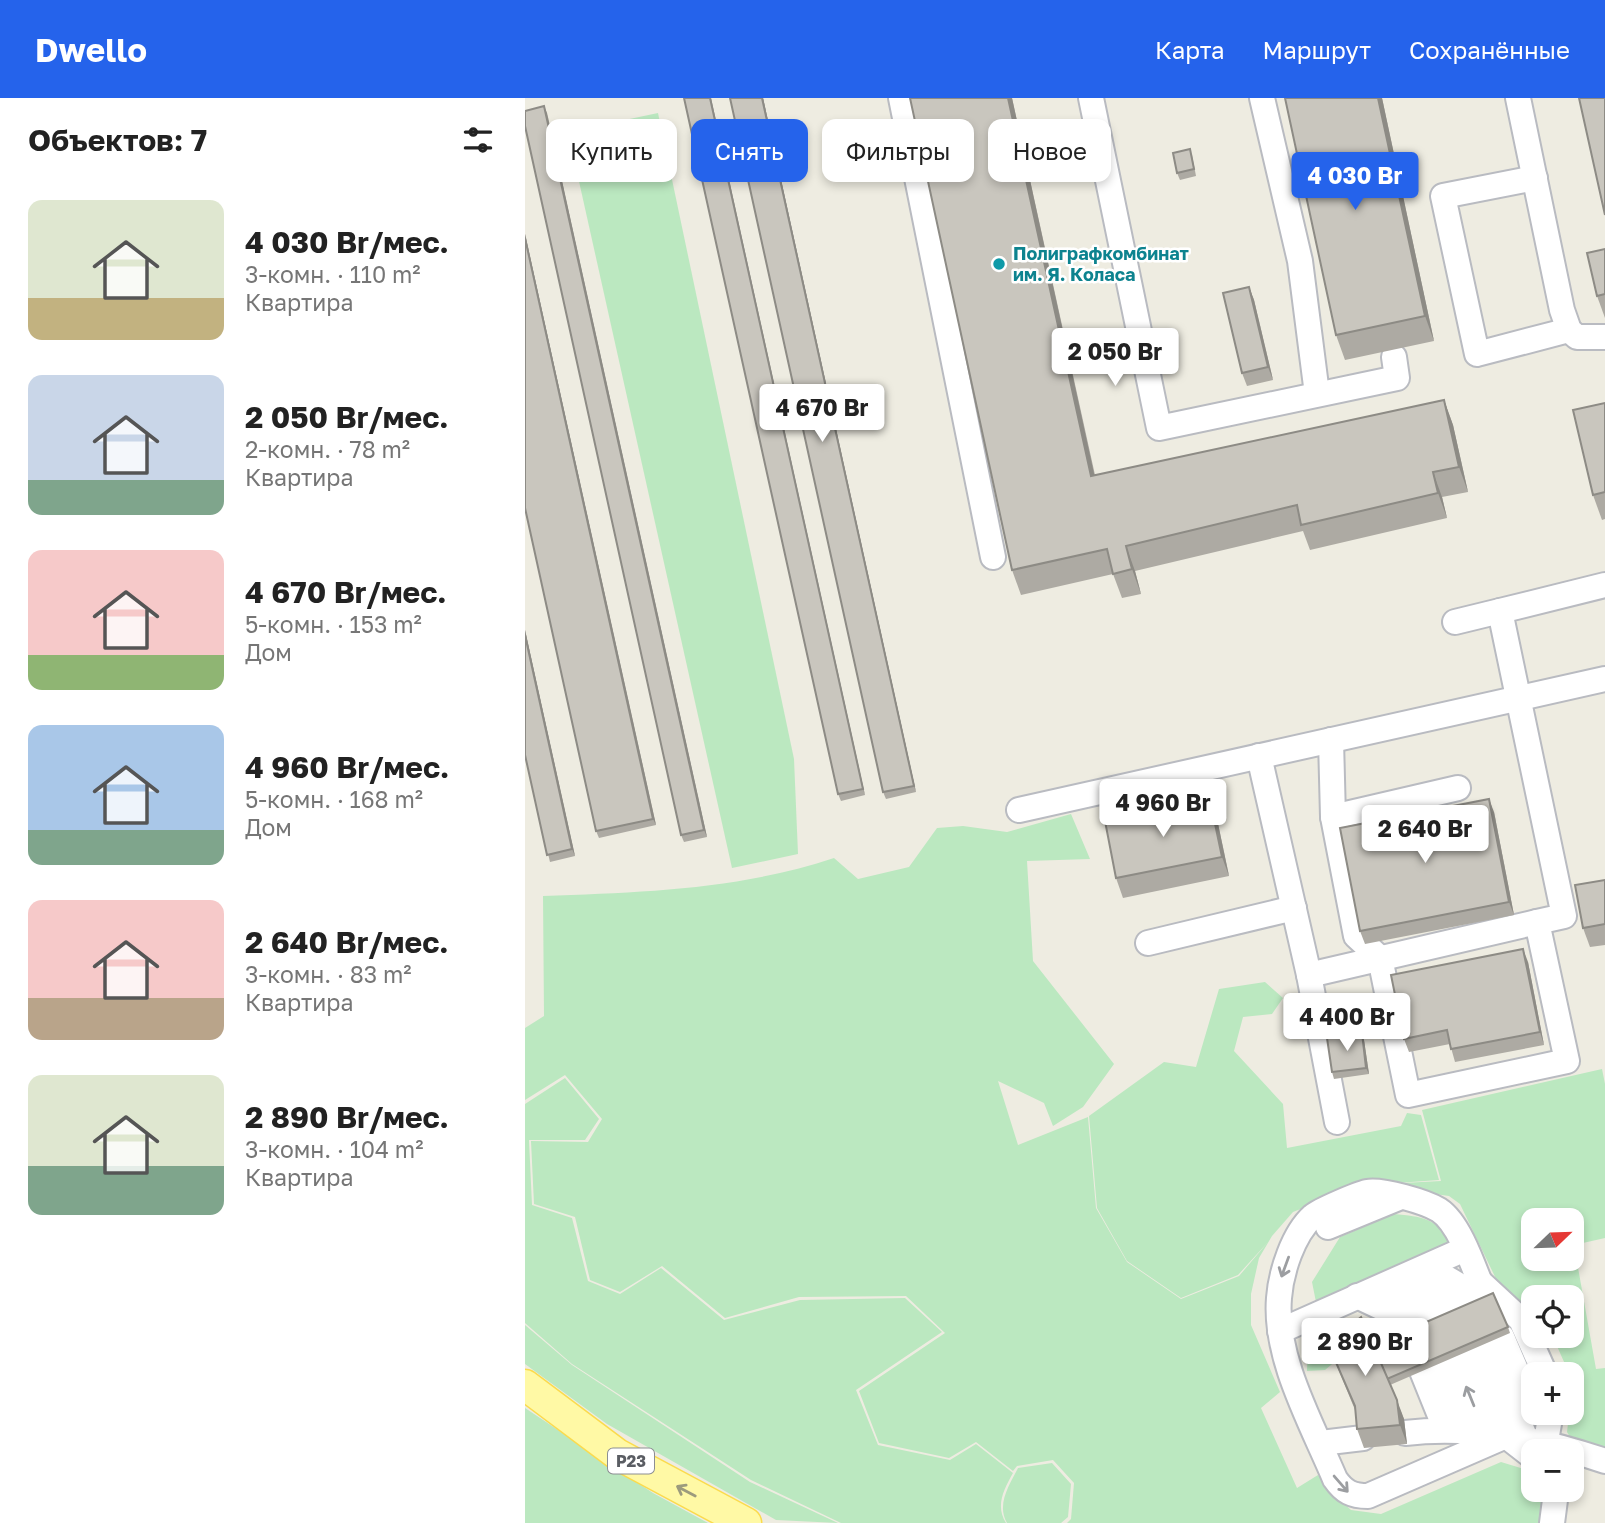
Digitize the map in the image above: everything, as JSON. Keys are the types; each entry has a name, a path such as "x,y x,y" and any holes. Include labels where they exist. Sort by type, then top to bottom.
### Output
{"main road":[{"name":"Р23","path":"525,1385 617,1454 746,1523"}],"lane":[{"path":"901,98 993,557"},
{"path":"1091,98 1159,428 1397,378 1394,357"},
{"path":"1262,98 1300,261 1317,394"},
{"path":"1518,98 1562,310 1569,330 1577,337 1605,338"},
{"path":"1535,178 1443,197 1477,354 1569,330"},
{"path":"1455,622 1605,585"},
{"path":"1309,975 1564,916 1500,611"},
{"path":"1019,810 1605,679"},
{"path":"1331,740 1333,817 1356,936 1380,958 1408,1095 1567,1061 1537,922"},
{"path":"1259,756 1309,975 1337,1122"},
{"path":"1333,817 1458,788"},
{"path":"1148,943 1294,908"},
{"path":"1526,1425 1369,1496 1355,1496 1343,1489 1335,1479 1282,1350 1279,1300 1282,1270 1314,1215 1368,1192 1402,1197 1439,1210 1456,1228 1478,1280 1521,1320 1540,1362"},
{"path":"1280,1331 1465,1249"},
{"path":"1448,1321 1478,1280"},
{"path":"1392,1281 1462,1287 1448,1321"},
{"path":"1392,1281 1431,1301 1448,1321"},
{"path":"1392,1281 1399,1316 1448,1321"},
{"path":"1462,1354 1501,1438"},
{"path":"1462,1354 1501,1438"},
{"path":"1462,1354 1521,1401"},
{"path":"1501,1438 1521,1422"},
{"path":"1405,1433 1501,1438 1605,1461"},
{"path":"1321,1443 1363,1438"},
{"path":"1552,1523 1555,1502"}],"green space":[{"path":"658,113 659,119 630,119"},
{"path":"579,182 673,182 794,759 798,854 732,868"},
{"path":"1071,814 1090,859 1027,861 1033,961 1114,1064 1083,1107 1053,1126 1044,1103 998,1081 1018,1145 1088,1117 1096,1208 1127,1262 1181,1299 1239,1276 1268,1242 1238,1275 1181,1298 1127,1261 1097,1208 1089,1116 1164,1062 1196,1067 1219,989 1265,982 1283,998 1272,1014 1243,1017 1234,1051 1283,1104 1287,1148 1401,1126 1407,1113 1421,1115 1439,1180 1383,1184 1441,1181 1422,1110 1602,1069 1605,1084 1605,1238 1584,1243 1584,1208 1521,1208 1521,1271 1579,1271 1581,1285 1521,1285 1521,1302 1498,1283 1460,1204 1449,1196 1364,1184 1293,1212 1272,1236 1259,1258 1251,1294 1251,1325 1280,1392 1261,1408 1297,1488 1318,1475 1331,1492 1351,1510 1381,1514 1501,1462 1521,1468 1521,1502 1543,1502 1546,1523 1067,1523 1071,1519 1074,1483 1053,1460 1017,1466 1013,1471 976,1442 949,1458 879,1443 859,1391 945,1333 906,1296 799,1297 725,1318 662,1266 620,1292 590,1280 575,1217 534,1204 531,1141 588,1142 602,1119 565,1075 525,1100 525,1028 544,1016 543,896 690,888 762,877 834,858 858,879 909,867 937,828 963,826 1007,832"},
{"path":"565,1078 599,1119 585,1140 529,1140 532,1205 572,1218 588,1281 620,1294 661,1268 724,1320 800,1300 905,1298 942,1332 856,1390 878,1445 950,1460 976,1444 1013,1473 1001,1504 1006,1523 841,1523 751,1480 572,1364 525,1323 525,1104"},
{"path":"1394,1214 1413,1216 1434,1223 1451,1243 1316,1302 1312,1282 1340,1237"},
{"path":"1584,1301 1596,1369 1605,1368 1605,1458 1584,1446 1584,1439 1571,1439 1567,1432 1568,1425 1584,1425 1584,1362 1564,1362 1558,1348 1584,1348"},
{"path":"1344,1323 1375,1328 1325,1370 1307,1371 1309,1354 1316,1340 1321,1334"},
{"path":"525,1325 572,1365 750,1482 838,1523 776,1520 607,1424 525,1364"},
{"path":"525,1408 653,1493 708,1523 525,1523"},
{"path":"1052,1463 1071,1484 1068,1517 1061,1523 1007,1523 1004,1501 1018,1468"}],"building":[{"path":"684,98 710,98 715,119 691,119 691,130"},
{"path":"730,98 762,98 767,119 735,119"},
{"name":"Полиграфкомбинат им. Я. Коласа","path":"910,98 1008,98 1013,119 988,119 988,182 1026,182 1091,476 1444,400 1459,467 1433,472 1438,493 1301,525 1297,505 1126,546 1132,569 1113,574 1107,549 1012,570 928,182 974,182 974,119 915,119"},
{"path":"1285,98 1378,98 1425,316 1336,335"},
{"path":"1579,98 1605,98 1605,215"},
{"path":"544,106 547,119 546,182 561,182 704,830 681,835 525,126 525,111"},
{"path":"1190,149 1194,169 1177,173 1173,153"},
{"path":"703,182 729,182 863,789 838,794"},
{"path":"749,182 781,182 914,786 883,792"},
{"path":"525,238 653,819 596,831 525,508"},
{"path":"1605,249 1605,294 1597,296 1587,253"},
{"path":"1249,287 1268,367 1242,373 1223,293"},
{"path":"1605,403 1605,492 1593,495 1573,410"},
{"path":"525,635 572,849 547,855 525,755"},
{"path":"1489,799 1509,902 1360,931 1340,828"},
{"path":"1210,800 1222,857 1116,878 1105,821"},
{"path":"1605,880 1605,924 1583,928 1575,885"},
{"path":"1523,949 1540,1032 1451,1049 1447,1030 1404,1039 1391,975"},
{"path":"1362,1033 1366,1068 1332,1072 1327,1038"},
{"path":"1493,1293 1508,1327 1387,1379 1373,1345"},
{"path":"1361,1317 1397,1400 1400,1425 1357,1429 1355,1406 1328,1344"}],"place":[{"name":"Полиграфкомбинат им. Я. Коласа","path":"999,264"}]}
